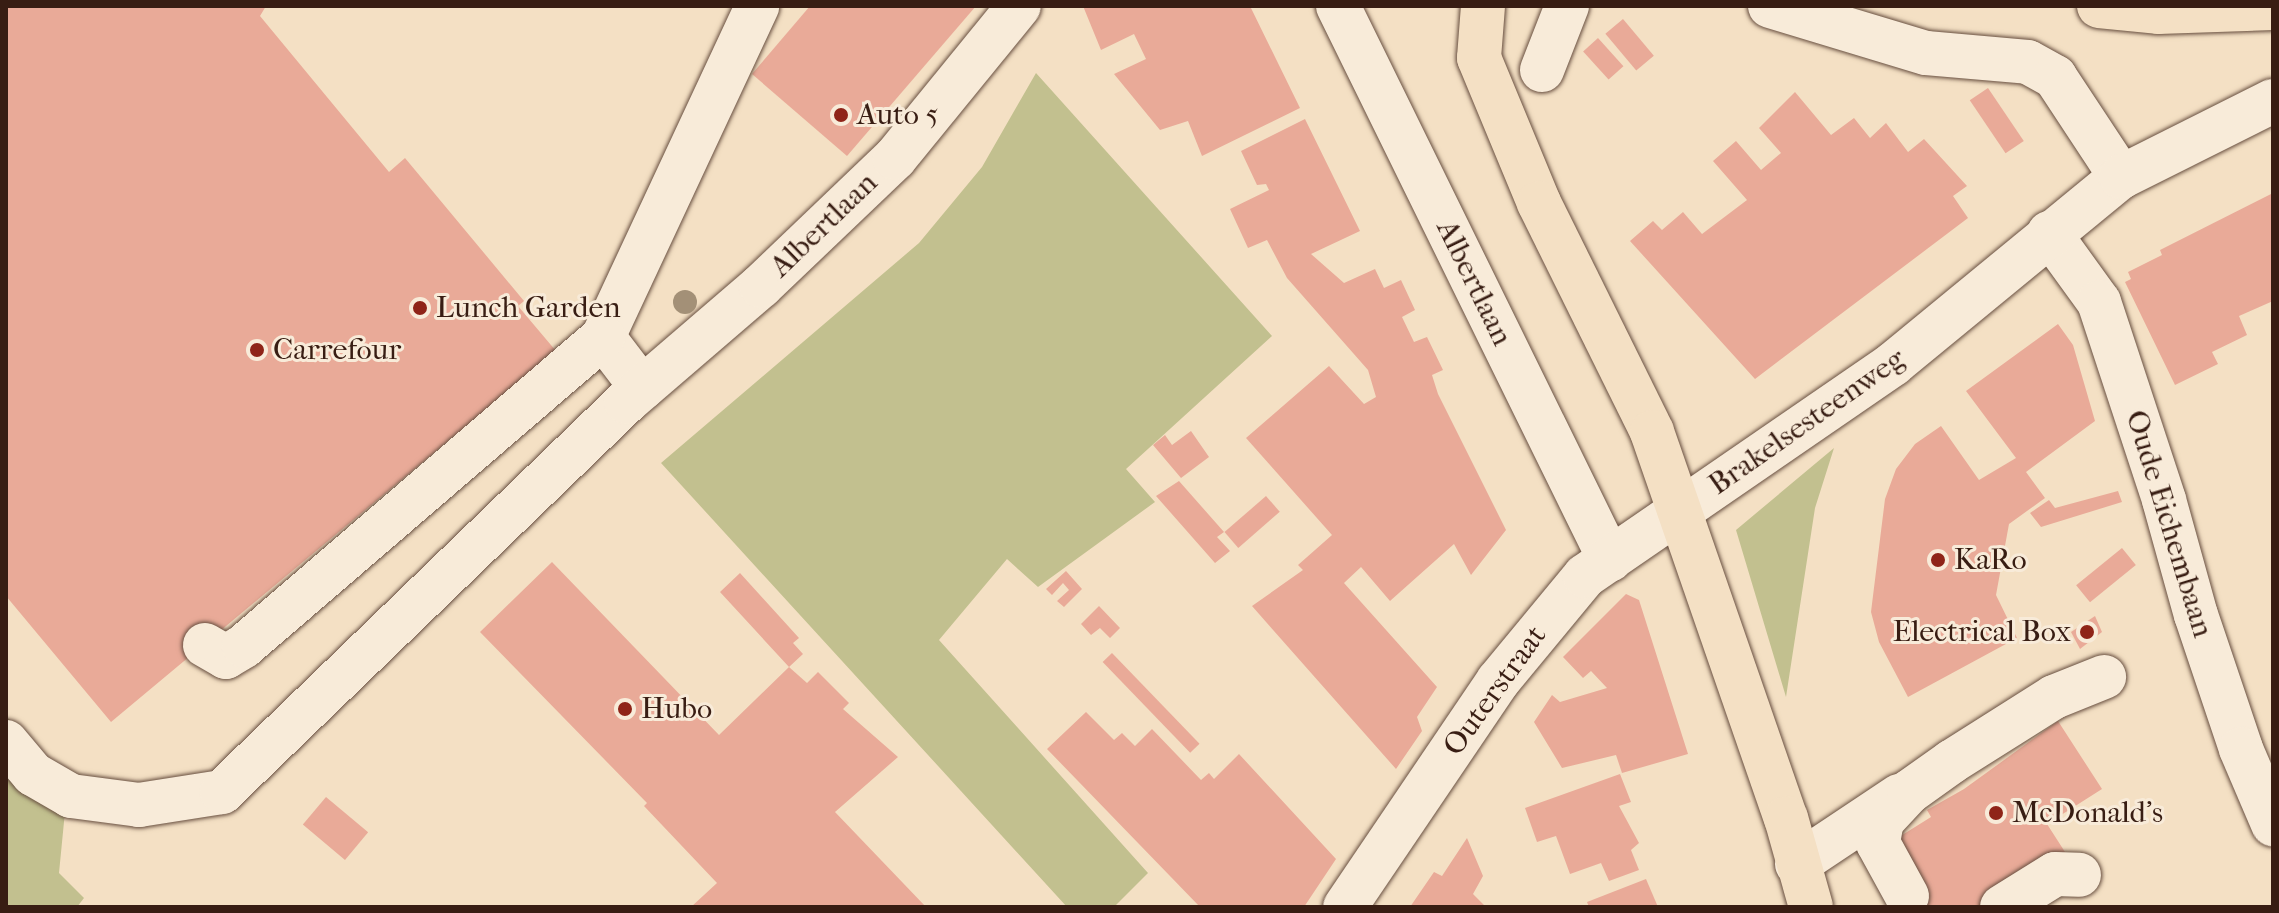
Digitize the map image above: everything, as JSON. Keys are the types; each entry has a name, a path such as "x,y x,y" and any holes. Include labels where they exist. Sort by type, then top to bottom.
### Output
{"main road":[{"path":"1483,6 1479,58 1539,203 1652,432 1683,512"},
{"path":"2099,6 2273,8"},
{"name":"Brakelsesteenweg","path":"1683,512 1786,818 1811,907"}],"street":[{"path":"205,645 226,657 244,646 603,337 757,6"},
{"name":"Albertlaan","path":"6,742 33,774 71,796 139,805 222,792 642,388 761,286 895,158 1019,6"},
{"name":"Albertlaan","path":"1338,6 1610,560"},
{"path":"1542,70 1567,6"},
{"path":"1770,6 1926,53 2028,62 2055,77 2121,177"},
{"name":"Brakelsesteenweg","path":"1683,512 1797,425 1893,364 2121,177 2273,101"},
{"name":"Oude Eichembaan","path":"2049,233 2099,302 2216,675 2273,824"},
{"path":"603,337 642,388"},
{"name":"Outerstraat","path":"1345,907 1498,681 1585,576 1683,512"},
{"path":"1797,864 1884,803 1909,792 2054,697 2104,677"},
{"path":"1907,896 1878,843 1882,821 1909,792"},
{"path":"2002,907 2055,874 2079,875"}],"shaded area":[{"path":"1036,73 1272,336 1126,469 1155,502 1038,587 1007,559 939,640 1148,873 1114,907 1067,907 661,463 919,243 982,167"},
{"path":"1834,448 1815,508 1786,697 1736,530"},
{"path":"6,716 68,781 59,873 84,898 77,907 6,907"}],"building":[{"name":"Carrefour","path":"6,6 266,6 260,16 389,172 405,158 524,301 518,306 556,351 111,722 6,596"},
{"name":"Auto 5","path":"810,6 976,6 847,156 752,74"},
{"path":"1083,6 1250,6 1300,108 1202,156 1188,121 1160,130 1114,74 1146,59 1134,34 1101,50"},
{"path":"1623,19 1654,56 1636,71 1605,34"},
{"path":"1598,38 1623,66 1609,80 1583,51"},
{"path":"1988,88 2024,141 2006,153 1970,100"},
{"path":"1795,92 1831,135 1854,118 1870,138 1886,123 1908,152 1924,139 1967,186 1953,196 1968,218 1755,379 1630,241 1653,221 1662,230 1683,212 1702,234 1747,200 1713,161 1736,141 1761,170 1781,153 1759,128"},
{"path":"1305,119 1360,231 1311,254 1344,283 1375,269 1384,288 1401,280 1415,310 1402,317 1414,342 1427,337 1443,370 1432,375 1438,394 1506,530 1471,575 1454,544 1390,601 1361,567 1344,583 1437,687 1417,717 1422,731 1396,769 1252,606 1303,570 1298,565 1332,535 1246,438 1329,366 1364,404 1376,397 1368,370 1287,278 1267,240 1248,248 1230,209 1269,190 1266,184 1257,185 1241,151"},
{"path":"2273,193 2273,301 2239,316 2247,335 2212,352 2218,364 2175,385 2125,282 2131,279 2128,272 2162,255 2160,250"},
{"name":"KaRo","path":"2058,324 2073,345 2095,421 2026,472 2045,498 2009,524 1996,595 2017,638 1908,697 1879,642 1871,612 1885,499 1896,469 1915,444 1941,426 1979,480 2016,458 1966,391"},
{"path":"1191,431 1209,457 1181,478 1153,445 1165,435 1172,445"},
{"path":"1179,481 1224,532 1217,537 1230,551 1215,563 1156,496"},
{"path":"2118,491 2122,502 2041,527 2030,513 2049,500 2055,508"},
{"path":"1266,496 1280,512 1238,548 1224,532"},
{"path":"2122,548 2136,565 2090,602 2076,585"},
{"name":"Hubo","path":"552,562 719,735 789,667 807,683 818,672 849,703 843,709 898,757 835,812 926,907 691,907 717,883 644,806 647,803 480,632"},
{"path":"1066,571 1082,589 1064,607 1057,601 1069,590 1063,583 1052,595 1046,589"},
{"path":"740,573 799,638 793,643 803,654 789,667 720,592"},
{"path":"1626,594 1639,600 1688,754 1622,773 1616,755 1562,768 1534,722 1552,695 1560,702 1607,688 1591,671 1583,678 1563,657"},
{"path":"1099,606 1120,628 1110,638 1100,628 1091,635 1081,624"},
{"name":"Electrical Box","path":"2095,616 2102,632 2080,649 2071,632"},
{"path":"1112,653 1200,744 1190,753 1103,662"},
{"path":"1086,712 1114,740 1122,733 1135,746 1152,729 1201,780 1209,773 1214,779 1239,754 1336,859 1304,907 1200,907 1047,749"},
{"name":"McDonald's","path":"2058,721 2102,789 2047,824 2065,852 1979,907 1909,907 1891,842 1931,817 1927,810 1964,789"},
{"path":"1620,774 1631,802 1619,806 1639,843 1631,850 1639,870 1609,881 1601,863 1570,874 1556,836 1537,842 1525,808"},
{"path":"326,797 368,832 345,860 303,825"},
{"path":"1467,838 1483,876 1473,894 1486,907 1410,907 1434,872 1442,876"},
{"path":"1646,879 1658,907 1589,907 1587,902"}],"place":[{"name":"Auto 5","path":"841,115"},
{"name":"Lunch Garden","path":"420,308"},
{"name":"Carrefour","path":"257,350"},
{"name":"KaRo","path":"1938,560"},
{"name":"Electrical Box","path":"2087,632"},
{"name":"Hubo","path":"625,709"},
{"name":"McDonald's","path":"1996,813"}]}
